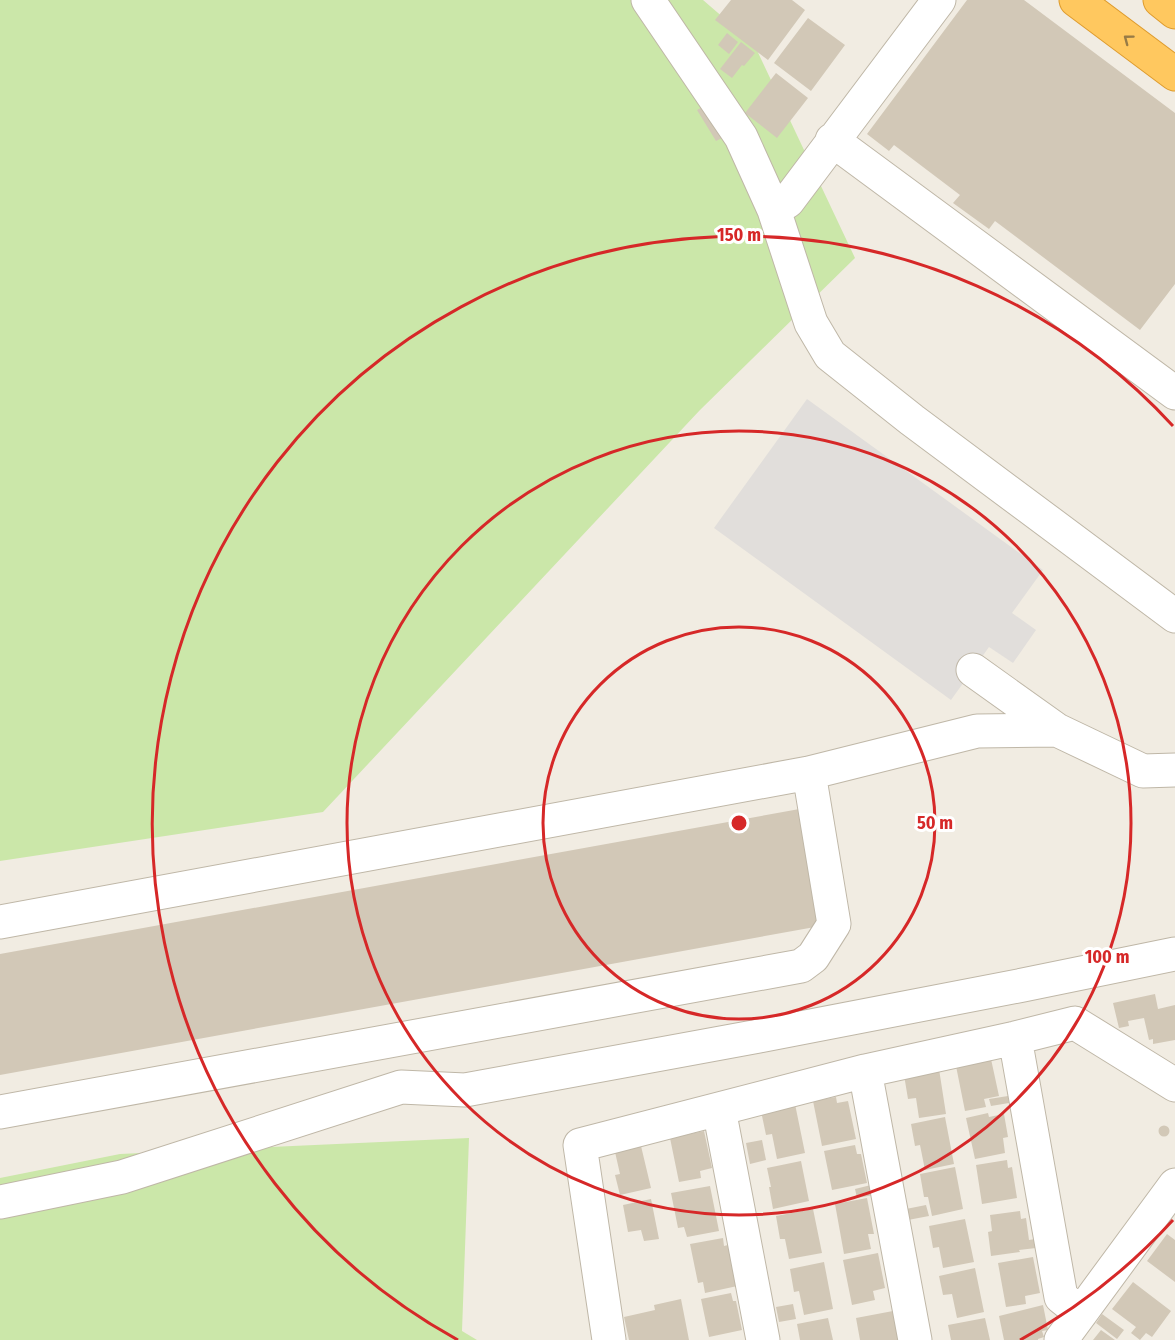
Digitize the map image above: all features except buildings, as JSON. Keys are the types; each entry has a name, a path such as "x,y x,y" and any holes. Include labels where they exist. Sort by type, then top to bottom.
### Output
{"highway":[{"path":"1076,0 1175,74"},
{"path":"1160,0 1175,12"}],"street":[{"path":"648,0 741,137 774,210 811,323 830,354 912,420 1175,616"},
{"path":"774,210 788,201 939,0"},
{"path":"832,140 1175,393"},
{"path":"973,670 1057,730 1143,771 1175,770"},
{"path":"0,922 809,773 977,731 1057,730"},
{"path":"0,1112 801,966 813,957 834,924 809,773"},
{"path":"0,1202 122,1177 401,1087 465,1090 816,1025 1175,954"},
{"path":"609,1340 580,1145 865,1071 1075,1023 1172,1076"},
{"path":"1015,1038 1061,1297 1081,1312"},
{"path":"865,1071 915,1340"},
{"path":"719,1109 764,1340"},
{"path":"1061,1340 1175,1185"}],"green space":[{"path":"0,0 703,0 754,44 855,258 700,410 323,812 0,861"},
{"path":"469,1138 462,1331 477,1340 0,1340 0,1178 120,1154"}],"shaded area":[{"path":"807,399 1043,570 1012,613 1036,630 1013,663 989,647 951,700 714,528"}]}
